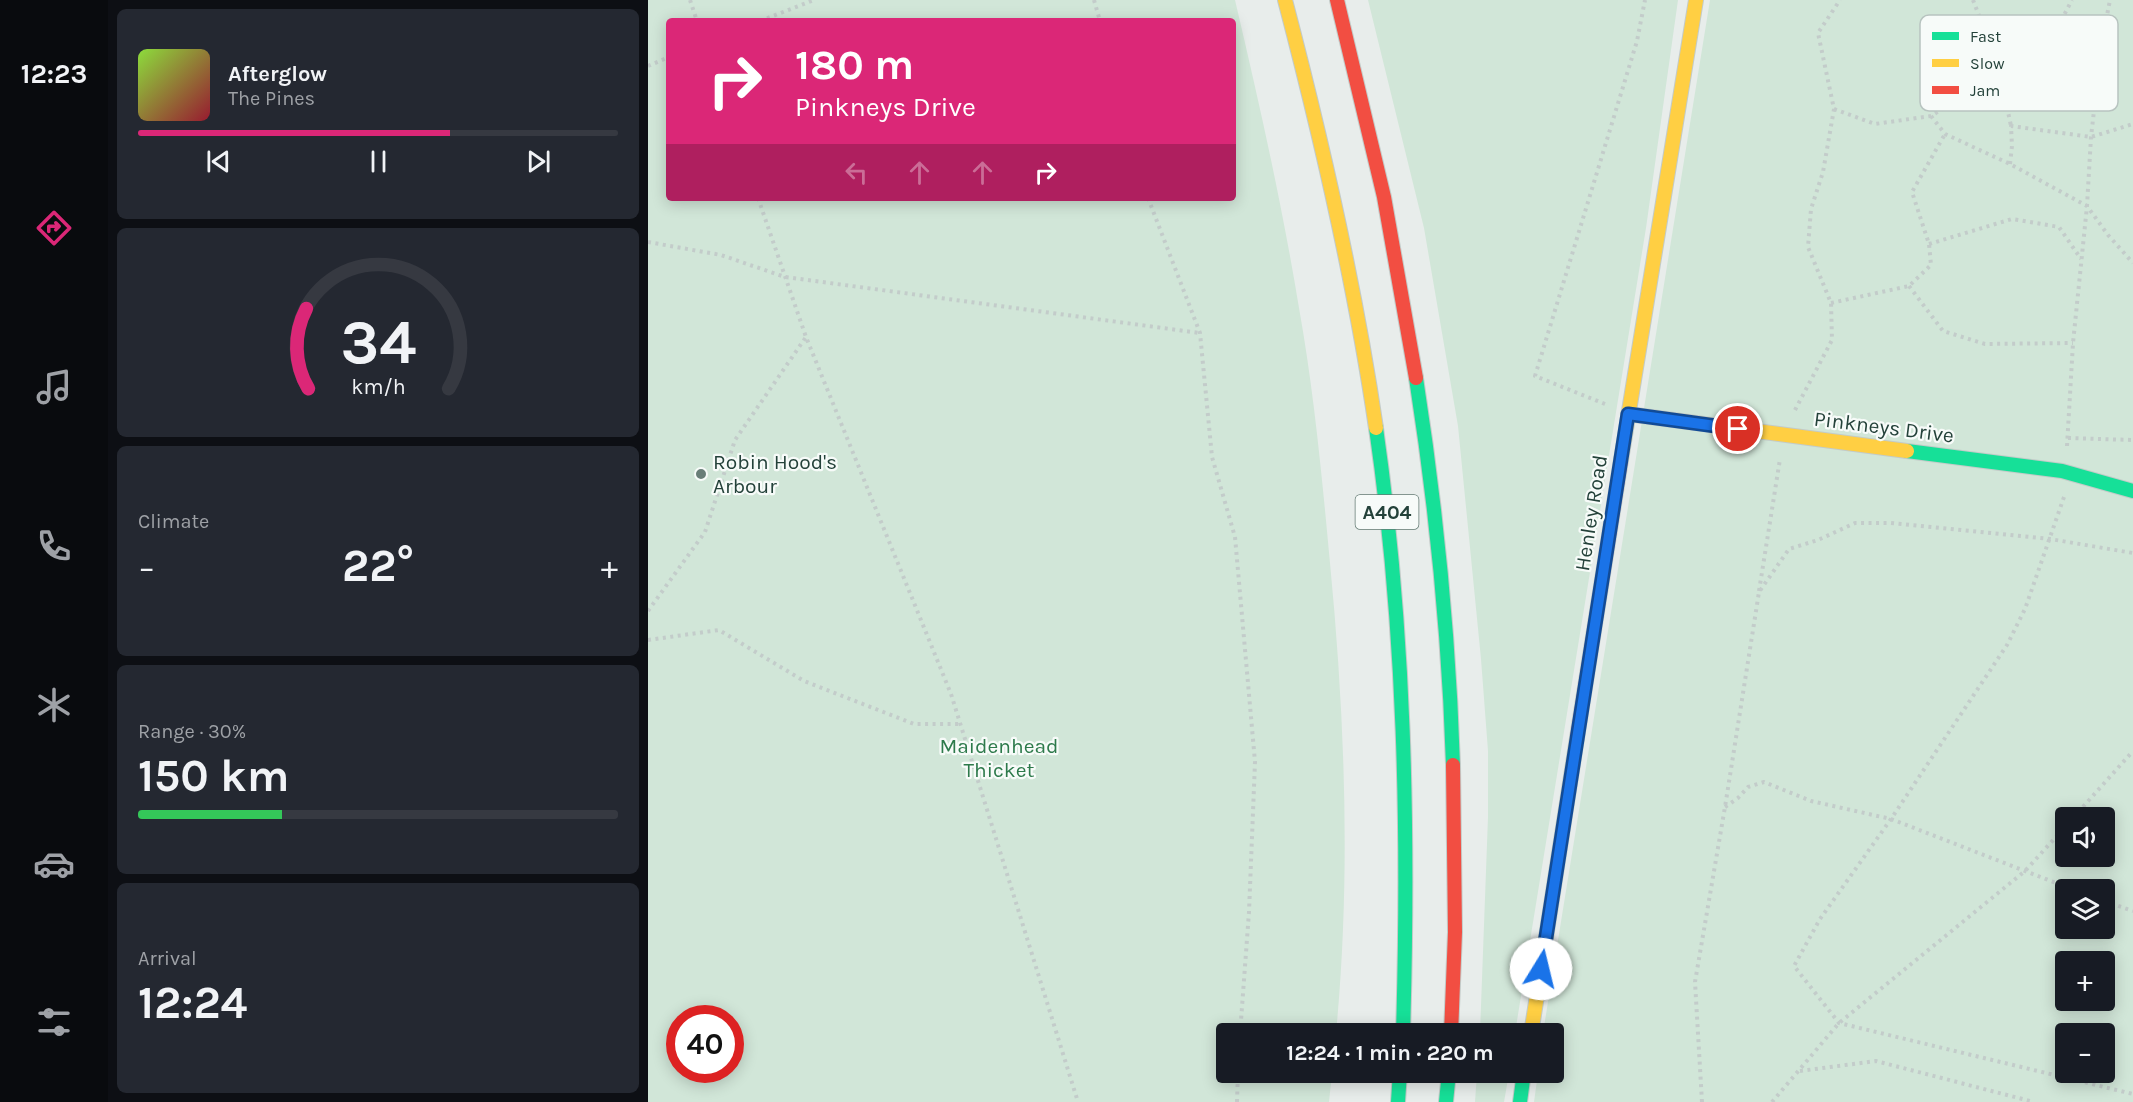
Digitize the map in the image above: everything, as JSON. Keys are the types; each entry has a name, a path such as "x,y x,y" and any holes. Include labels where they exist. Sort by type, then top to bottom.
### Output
{"main road":[{"name":"A404","path":"1285,0 1312,100 1339,217 1366,364 1389,531 1398,636 1406,802 1403,1023"},
{"name":"A404","path":"1337,0 1390,224 1426,450 1440,565 1448,658 1453,762 1455,954 1452,1023"},
{"name":"Henley Road","path":"1533,1023 1628,414 1696,0"},
{"name":"Pinkneys Drive","path":"1628,414 2062,471 2133,491"},
{"path":"1398,1102 1399,1083"},
{"path":"1446,1102 1448,1083"},
{"path":"1520,1102 1523,1083"}],"path":[{"path":"690,0 696,18"},
{"path":"768,18 814,0"},
{"path":"1095,0 1099,18"},
{"path":"1628,414 1535,376 1636,41 1645,0"},
{"path":"1702,1102 1695,982 1779,474 1782,435 1832,340 1831,303 1808,247 1811,209 1823,172 1834,110 1818,33 1840,0"},
{"path":"1973,0 1979,15"},
{"path":"2064,15 2072,0"},
{"path":"2107,15 2110,0"},
{"path":"648,66 666,58"},
{"path":"1834,110 1875,124 1931,116 1939,111"},
{"path":"2008,111 2012,146 2010,164"},
{"path":"2094,111 2073,343 2068,438 2062,471 2070,481 2050,539 2025,609 2007,645 1891,819 1820,919 1794,966 1839,1023 2133,1094"},
{"path":"1931,116 1945,134 2010,164 2087,206 2108,235 2133,263"},
{"path":"2011,126 2091,137 2133,124"},
{"path":"1831,303 1909,286 1931,265 1929,244 1912,192 1945,134"},
{"path":"759,201 806,337 951,694 1078,1102"},
{"path":"1149,201 1200,333 1212,457 1236,537 1255,762 1249,912 1241,1023"},
{"path":"1929,244 2012,219 2059,227 2081,259"},
{"path":"648,242 721,255 785,277 1200,333"},
{"path":"1909,286 1943,331 1985,344 2073,343"},
{"path":"648,610 705,532 735,440 806,337"},
{"path":"2068,438 2133,440"},
{"path":"1759,592 1789,549 1818,540 1855,523 1891,523 2050,539 2133,553"},
{"path":"648,640 719,630 804,681 914,724 960,723"},
{"path":"2083,807 2133,751"},
{"path":"1725,807 1748,787 1764,782 1811,801 1891,819 2055,883"},
{"path":"1772,1102 1839,1023 2025,871 2055,838"},
{"path":"2115,905 2133,911"},
{"path":"1772,1102 1797,1071 1876,1061 2034,1102"},
{"path":"1237,1102 1238,1083"}],"green space":[{"name":"Maidenhead Thicket","path":"648,0 1235,0 1285,230 1304,340 1321,467 1339,680 1344,798 1344,916 1337,1023 1216,1023 1216,1083 1331,1083 1329,1102 648,1102"},
{"path":"1368,0 1678,0 1646,228 1517,1023 1480,1023 1488,817 1488,751 1458,426 1424,228"},
{"path":"1710,0 2133,0 2133,1102 1534,1102 1537,1083 1564,1083 1564,1023 1545,1023"},
{"path":"1476,1083 1507,1083 1504,1102 1475,1102"}],"traffic: fast":[{"path":"1416,378 1430,474 1440,571 1453,765"},
{"path":"1376,428 1393,579 1403,730 1405,806 1403,1023"},
{"path":"1907,451 2062,471 2133,491"},
{"path":"1398,1102 1399,1083"},
{"path":"1446,1102 1448,1083"},
{"path":"1520,1102 1523,1083"}],"traffic: slow":[{"path":"1285,0 1337,213 1376,428"},
{"path":"1621,460 1696,0"},
{"path":"1628,414 1907,451"},
{"path":"1533,1023 1577,738"}],"traffic: jam":[{"path":"1337,0 1384,197 1416,378"},
{"path":"1577,738 1621,460"},
{"path":"1451,1023 1455,932 1453,765"}],"place":[{"name":"Robin Hood's Arbour","path":"701,474"}],"route":[{"path":"1541,969 1628,414 1738,429"}]}
